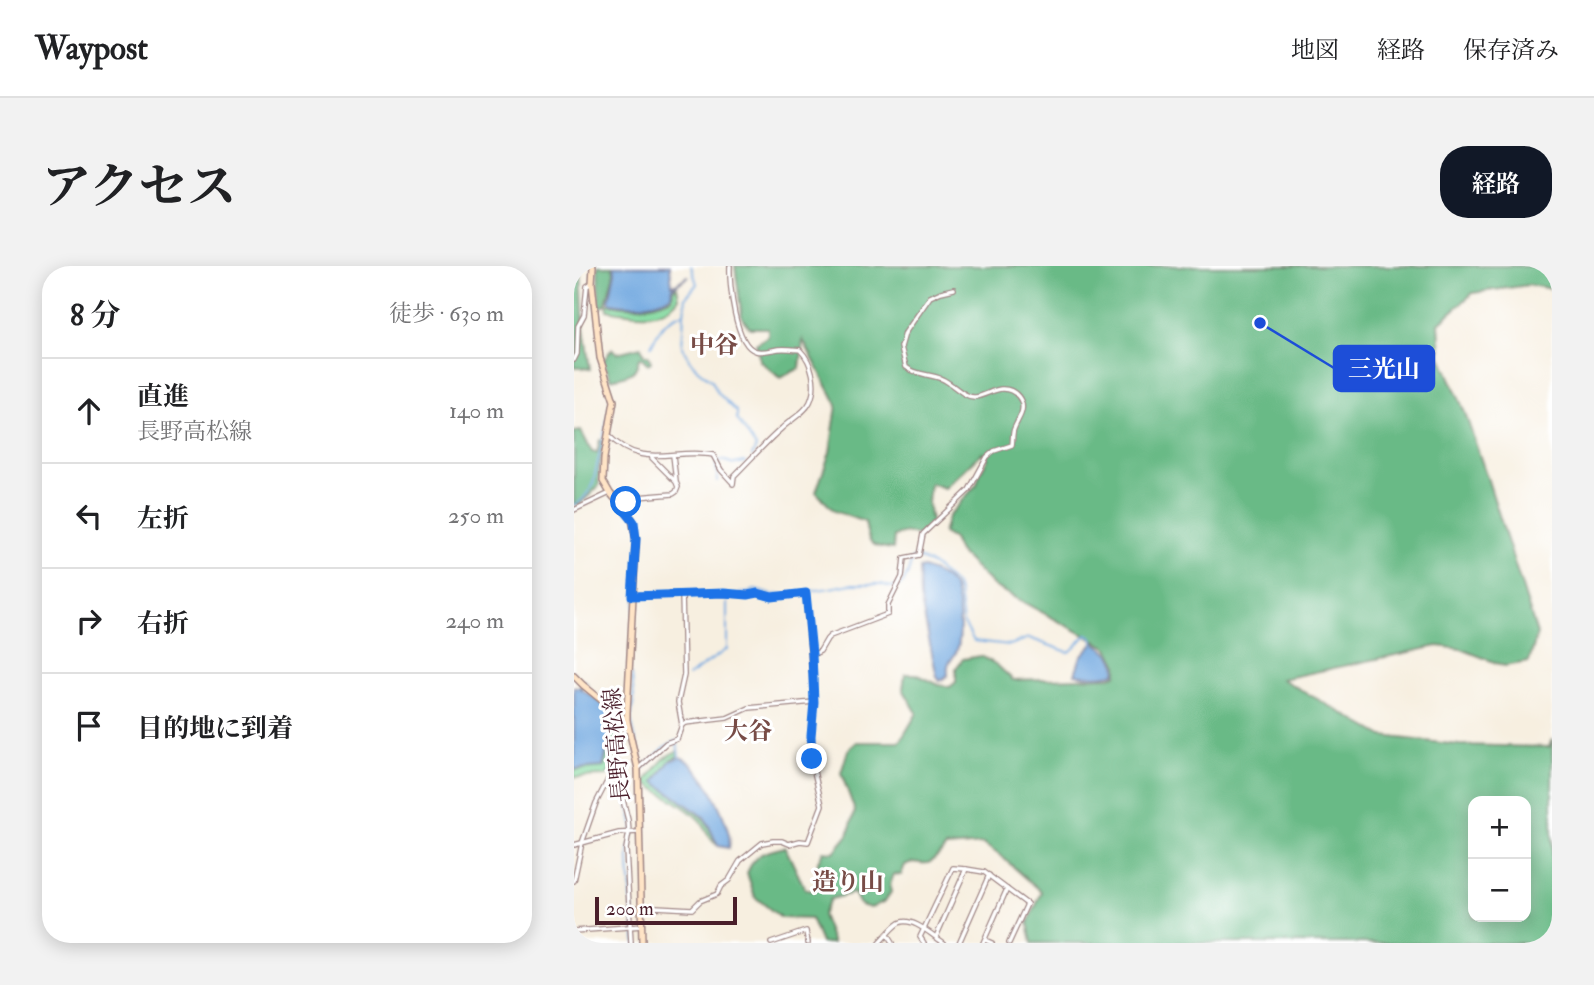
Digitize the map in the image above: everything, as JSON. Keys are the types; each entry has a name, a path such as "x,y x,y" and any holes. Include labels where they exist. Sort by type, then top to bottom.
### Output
{"main road":[{"path":"593,266 592,284 600,358 614,401 602,476 610,493"},
{"name":"長野高松線","path":"610,493 634,522 636,539 627,721 638,769 634,832 641,908 635,927 642,943"},
{"path":"574,676 627,721"}],"street":[{"path":"608,435 625,450 652,456 713,455 733,484 734,476 807,407 813,393 813,378 809,363 800,350 791,348 755,351 745,342 732,301 730,266"},
{"path":"574,360 587,286 592,284"},
{"path":"812,654 820,651 830,636 888,614 888,605 902,577 904,558 919,555 923,534 969,490 987,457 994,451 1012,445 1022,406 1017,394 1012,390 994,390 968,396 953,384 932,375 914,373 906,367 901,347 905,333 930,297 954,289"},
{"path":"621,506 637,497 676,492 678,488 673,455"},
{"path":"652,456 676,482"},
{"path":"574,510 610,493"},
{"path":"635,596 758,593 772,597 806,593 814,702 812,762 822,805 808,842 762,843 740,861 717,894 700,901 692,909 641,908"},
{"path":"638,769 666,743 677,739 682,726 678,702 684,676 682,594"},
{"path":"682,726 685,723 727,718 749,708 814,702"},
{"path":"574,881 582,842 596,803 614,768 627,721"},
{"path":"614,768 628,820 634,832"},
{"path":"574,845 634,832"},
{"path":"631,943 635,927 626,849 634,832"},
{"path":"923,943 920,937 953,867 984,872 1027,904 1009,943"},
{"path":"936,937 966,869"},
{"path":"959,943 989,876"},
{"path":"992,943 984,942 1007,889"},
{"path":"879,943 900,922 910,921 944,943"},
{"path":"574,931 635,927"},
{"path":"771,943 787,940 806,931 808,943"},
{"path":"887,935 892,943"}],"green space":[{"path":"574,266 580,266 581,270 584,329 590,369 574,367"},
{"path":"598,266 613,266 614,273 606,304 599,308"},
{"path":"735,266 1552,266 1552,289 1529,285 1473,293 1439,323 1441,357 1464,410 1537,634 1529,662 1504,666 1461,649 1438,646 1282,679 1383,736 1459,745 1549,747 1552,739 1552,943 1032,943 1028,923 1042,892 983,844 946,847 928,863 912,862 905,865 901,875 894,874 890,885 891,892 885,901 871,908 860,905 854,893 830,899 822,915 833,943 821,943 811,919 781,918 755,897 747,873 750,866 762,854 785,847 805,889 812,891 819,887 818,862 823,851 834,852 848,835 855,811 841,773 848,750 857,742 900,742 917,713 903,689 905,674 916,674 950,687 956,682 956,668 963,659 981,656 997,665 1013,680 1110,677 1116,675 1117,667 1116,660 1107,647 995,587 959,552 953,539 943,533 948,517 977,484 988,459 982,453 945,488 930,483 928,503 931,522 918,535 905,533 894,536 893,549 872,543 865,522 834,511 816,492 830,452 837,405 803,340 800,368 780,378 760,361 756,344 768,336 768,328 750,328 742,318"},
{"path":"677,287 679,298 656,313 607,310 608,304 656,304 672,298 673,289"},
{"path":"641,347 651,362 648,364 639,358 633,372 611,379 603,361 612,349 617,353"},
{"path":"581,431 592,452 597,453 600,440 604,441 599,486 580,504 574,505 574,432"},
{"path":"616,714 621,722 606,776 574,777 574,770 604,767"},
{"path":"678,751 678,756 671,759 655,781 705,820 717,845 696,817 645,782 663,760"}],"water":[{"path":"614,266 670,266 672,285 689,276 672,288 671,296 664,300 642,305 611,303 609,301"},
{"path":"919,569 939,574 952,585 958,607 957,650 949,663 948,675 940,681 920,597"},
{"path":"1094,642 1113,658 1115,673 1095,676 1075,674 1081,656"},
{"path":"584,681 587,684 581,689 602,703 614,716 614,721 603,767 574,769 574,687 580,687"},
{"path":"679,757 695,767 710,788 725,822 729,848 718,846 704,817 655,782 670,761"}],"waterway":[{"path":"651,346 663,325 684,313 686,297 697,284 691,266"},
{"path":"684,313 682,347 698,370 712,381 718,393 737,412 737,419 756,447 752,456"},
{"path":"574,505 582,500 592,487 611,405"},
{"path":"718,481 716,464 722,460 734,464 745,462"},
{"path":"805,592 851,584 899,586 908,573 912,559 916,557 933,565 955,584 963,622 974,641 1010,645 1029,638 1068,652 1087,635 1094,643"},
{"path":"634,622 639,564"},
{"path":"740,593 755,590 773,595 782,594"},
{"path":"688,676 727,649 727,596"},
{"path":"631,717 634,701 632,675"},
{"path":"612,717 618,708"},
{"path":"630,716 639,755"},
{"path":"641,770 666,746 677,741 679,757"},
{"path":"634,779 625,797 633,824 629,857 636,943"}],"place":[{"name":"三光山","path":"1260,323"}],"district":[{"name":"中谷","path":"714,345"},
{"name":"大谷","path":"748,731"},
{"name":"造り山","path":"848,882"}],"route":[{"path":"626,502 621,506 634,522 636,539 632,596 758,593 772,597 806,593 814,702 812,759"}]}
